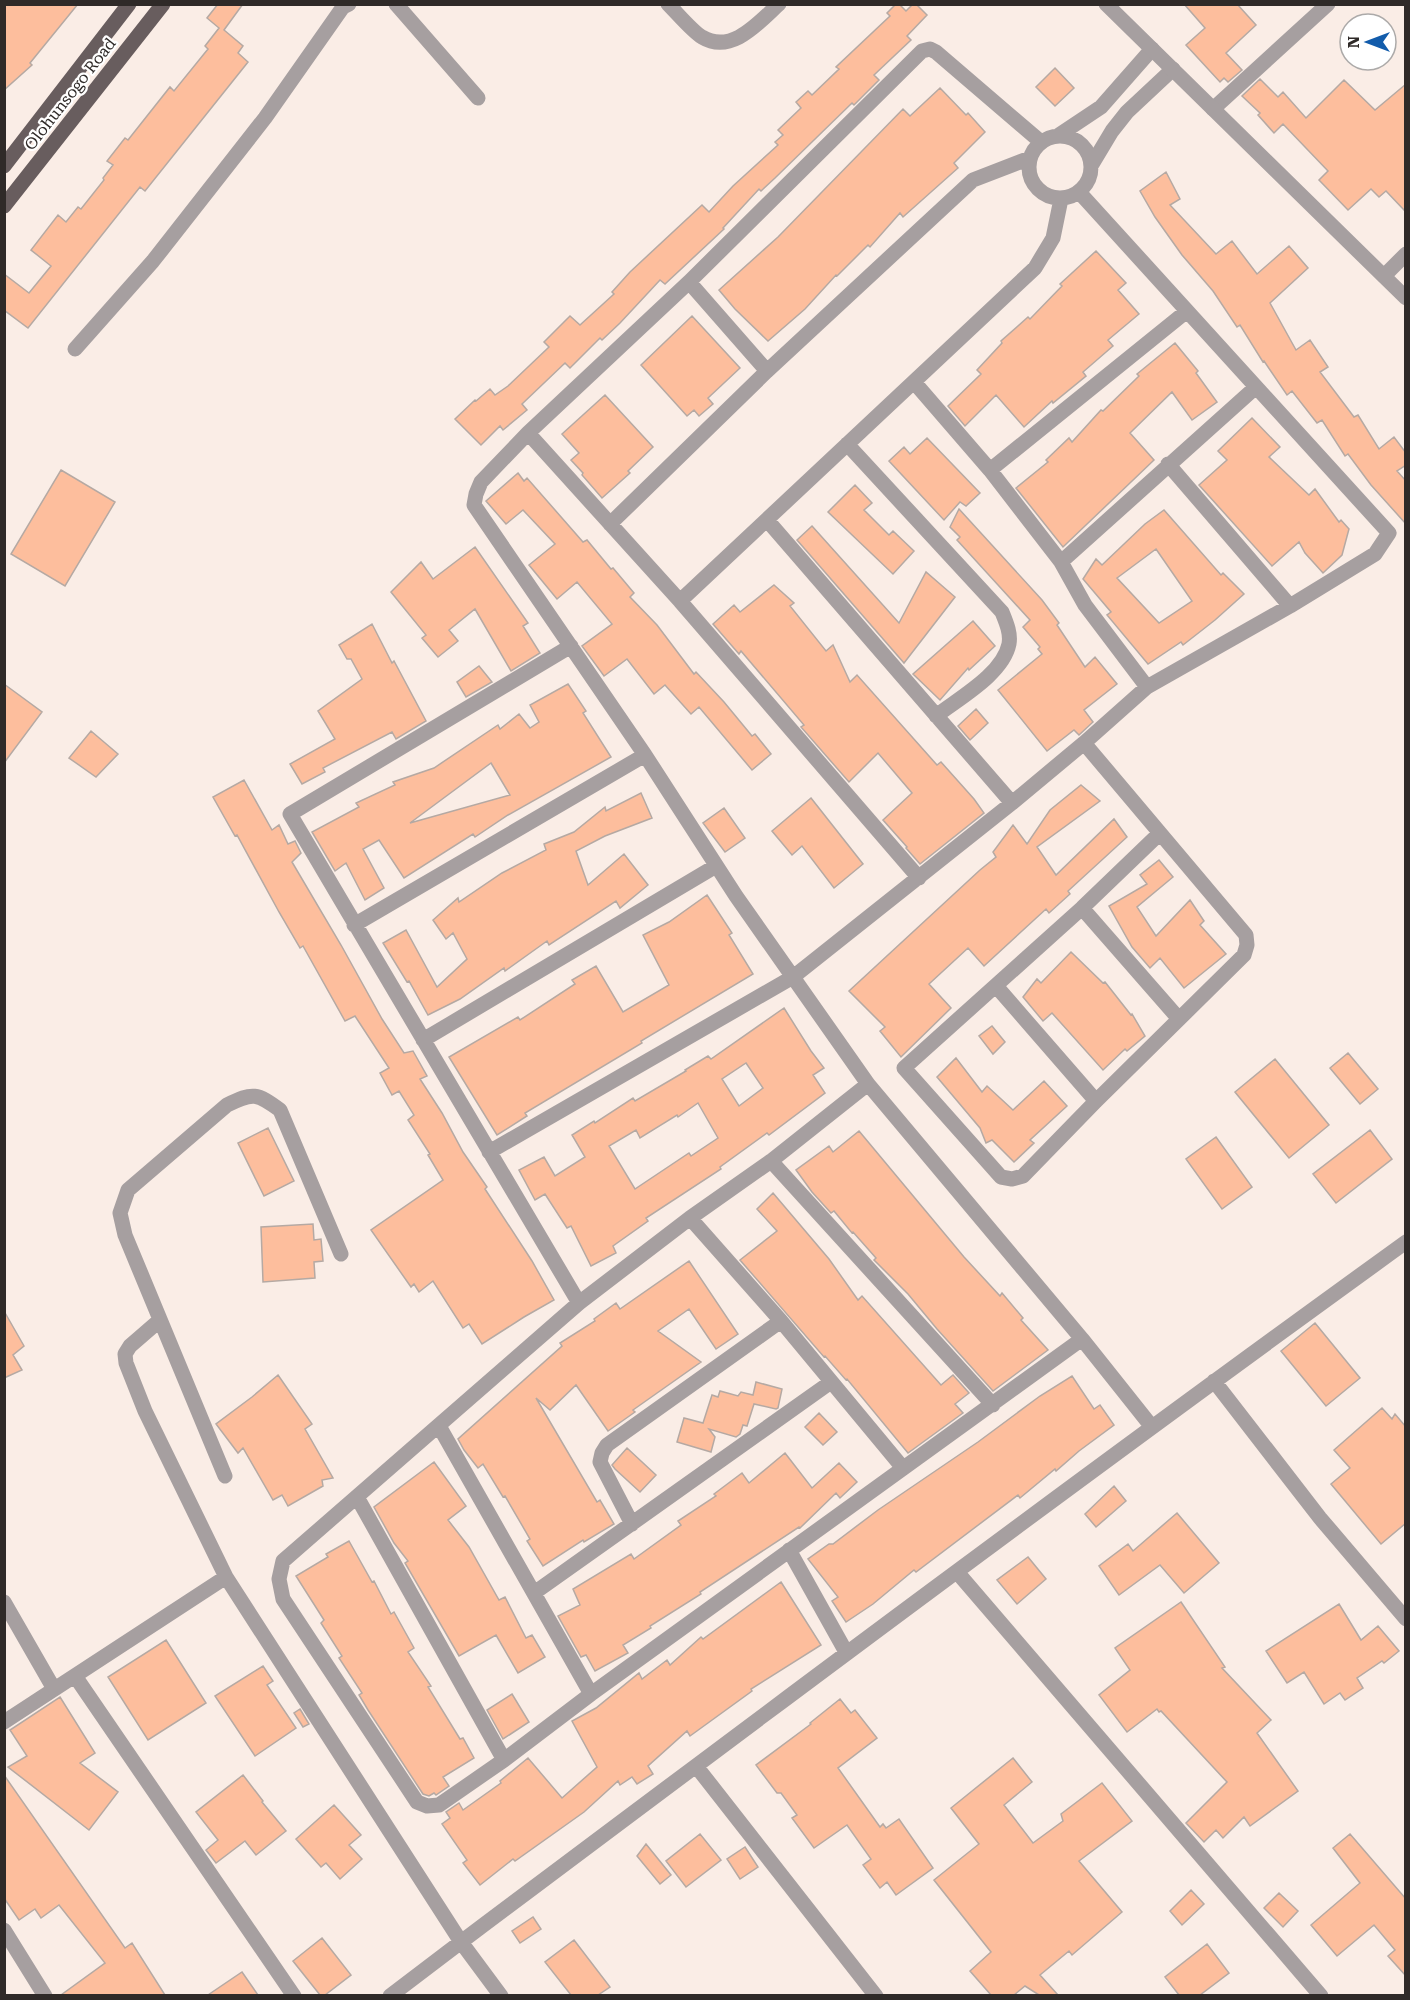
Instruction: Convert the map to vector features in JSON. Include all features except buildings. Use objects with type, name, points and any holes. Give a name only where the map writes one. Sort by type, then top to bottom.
[{"type":"main road","name":"Olohunsogo Road","points":[[4,166],[129,4]]},
{"type":"main road","name":"Olohunsogo Road","points":[[4,206],[163,4]]},
{"type":"street","points":[[75,349],[153,261],[265,118],[343,7],[349,4]]},
{"type":"street","points":[[396,4],[478,98]]},
{"type":"street","points":[[668,4],[703,38],[721,42],[742,37],[779,4]]},
{"type":"street","points":[[1106,4],[1406,298]]},
{"type":"street","points":[[1213,109],[1328,4]]},
{"type":"street","points":[[1041,142],[936,52],[930,49],[922,51],[689,282],[528,433],[481,482],[474,505],[645,755],[716,866],[868,1084],[1082,1339],[1152,1427]]},
{"type":"street","points":[[610,524],[767,371],[973,180],[1030,158],[1041,142],[1059,135],[1101,107],[1152,49]]},
{"type":"street","points":[[1030,158],[1030,178],[1042,193],[1061,199],[1079,192],[1088,181],[1091,166],[1112,131],[1127,112],[1173,69]]},
{"type":"street","points":[[1059,135],[1075,139],[1087,150],[1091,166]]},
{"type":"street","points":[[489,1152],[793,977],[1012,803],[1147,687],[1290,606],[1375,554],[1389,533],[1079,192]]},
{"type":"street","points":[[680,601],[1035,268],[1053,238],[1061,199]]},
{"type":"street","points":[[1384,276],[1406,254]]},
{"type":"street","points":[[689,282],[767,371]]},
{"type":"street","points":[[990,470],[1187,312]]},
{"type":"street","points":[[914,382],[990,470],[1061,561],[1085,605],[1147,687]]},
{"type":"street","points":[[1061,561],[1256,387]]},
{"type":"street","points":[[528,433],[680,601],[919,878]]},
{"type":"street","points":[[848,444],[1002,612],[1009,629],[1009,643],[1003,660],[995,671],[936,716]]},
{"type":"street","points":[[1168,464],[1290,606]]},
{"type":"street","points":[[767,520],[1012,803]]},
{"type":"street","points":[[571,646],[290,814],[579,1303]]},
{"type":"street","points":[[1084,743],[1246,935],[1247,945],[1244,955],[1023,1176],[1012,1179],[1000,1177],[904,1068],[1082,908],[1159,834]]},
{"type":"street","points":[[354,925],[645,755]]},
{"type":"street","points":[[423,1040],[716,866]]},
{"type":"street","points":[[1082,908],[1179,1018]]},
{"type":"street","points":[[996,986],[1096,1101]]},
{"type":"street","points":[[868,1084],[771,1161],[690,1218],[579,1303],[283,1561],[279,1580],[283,1599],[417,1802],[427,1806],[439,1805],[504,1760],[591,1694],[1082,1339]]},
{"type":"street","points":[[225,1476],[125,1235],[120,1213],[128,1190],[227,1105],[244,1097],[262,1096],[280,1110],[341,1254]]},
{"type":"street","points":[[771,1161],[993,1405]]},
{"type":"street","points":[[690,1218],[781,1321],[903,1468]]},
{"type":"street","points":[[390,1995],[846,1652],[1406,1242]]},
{"type":"street","points":[[160,1320],[130,1346],[125,1354],[126,1363],[145,1411],[226,1577],[461,1942],[501,1995]]},
{"type":"street","points":[[632,1524],[600,1462],[607,1445],[781,1321]]},
{"type":"street","points":[[1214,1381],[1320,1518],[1406,1619]]},
{"type":"street","points":[[534,1593],[831,1382]]},
{"type":"street","points":[[439,1426],[591,1694]]},
{"type":"street","points":[[357,1497],[504,1760]]},
{"type":"street","points":[[789,1550],[846,1652]]},
{"type":"street","points":[[957,1572],[1321,1995]]},
{"type":"street","points":[[4,1722],[226,1577]]},
{"type":"street","points":[[4,1602],[54,1689]]},
{"type":"street","points":[[75,1676],[294,1995]]},
{"type":"street","points":[[696,1766],[876,1995]]},
{"type":"street","points":[[4,1930],[45,1995]]}]
